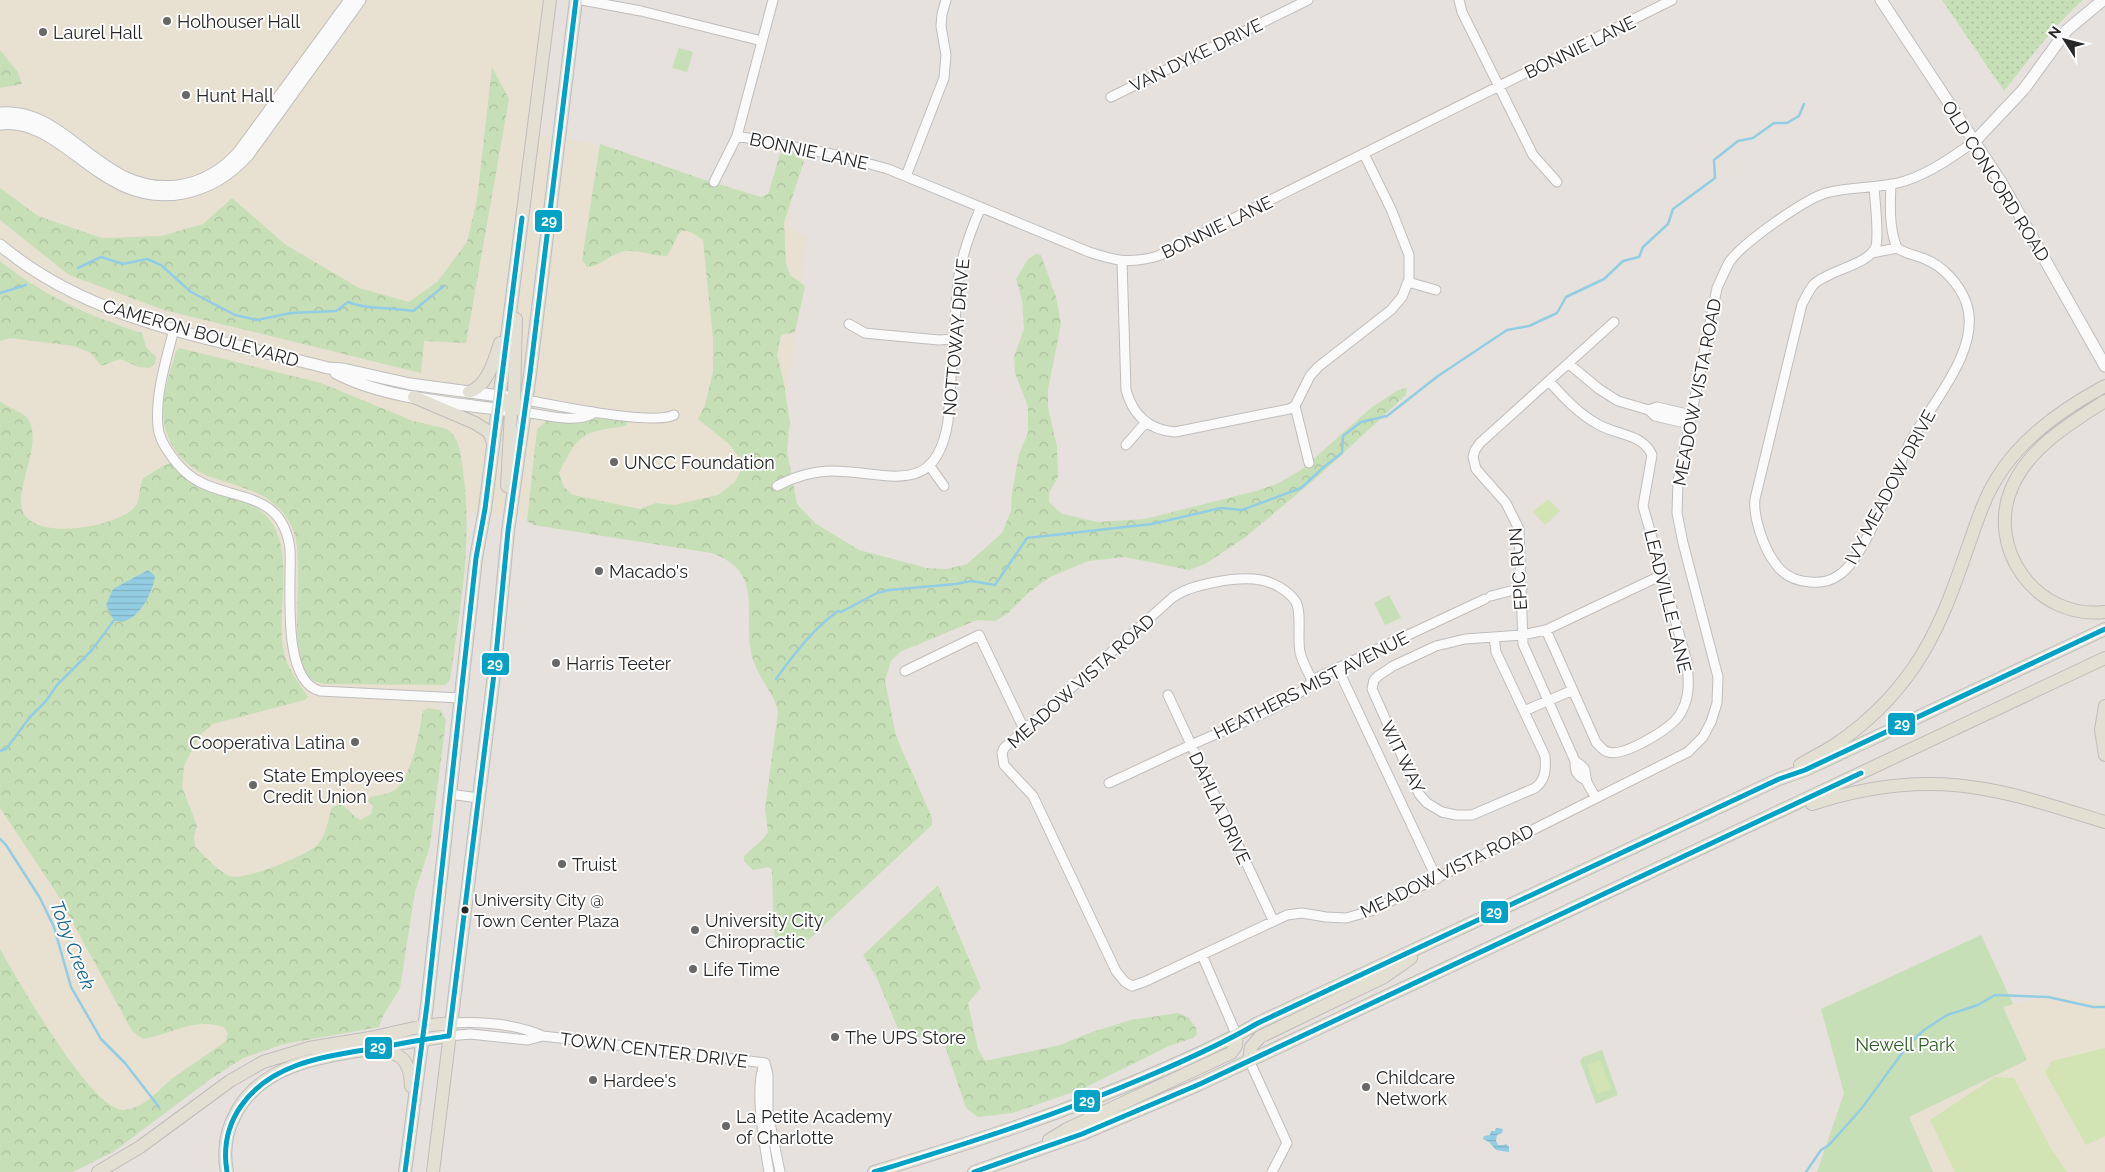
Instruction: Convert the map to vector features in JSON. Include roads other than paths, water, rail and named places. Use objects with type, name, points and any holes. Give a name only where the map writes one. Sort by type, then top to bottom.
[{"type":"main road","points":[[406,1172],[476,558],[485,509],[550,0]]},
{"type":"main road","points":[[433,1172],[495,666],[508,531],[506,506],[576,0]]},
{"type":"main road","points":[[518,254],[519,405]]},
{"type":"main road","points":[[469,392],[478,387],[492,366],[510,307]]},
{"type":"main road","points":[[1779,779],[1848,734],[1868,719],[1894,694],[1914,668],[1940,623],[1983,506],[1997,478],[2014,455],[2030,438],[2079,401],[2105,386]]},
{"type":"main road","points":[[499,396],[508,402],[519,405]]},
{"type":"main road","points":[[414,397],[483,427],[491,436],[493,446]]},
{"type":"main road","points":[[2105,401],[2054,437],[2021,470],[2009,495],[2005,529],[2008,549],[2016,568],[2037,591],[2052,601],[2073,609],[2105,612]]},
{"type":"main road","points":[[874,1172],[1025,1125],[1084,1102],[1237,1036],[1258,1023],[2105,629]]},
{"type":"main road","points":[[974,1172],[1023,1156],[1157,1103],[2105,658]]},
{"type":"main road","points":[[2105,706],[2101,730],[2105,755]]},
{"type":"main road","points":[[1771,816],[1861,790],[1913,784],[1940,784],[2000,792],[2105,822]]},
{"type":"main road","points":[[1249,1060],[1251,1047],[1260,1037],[1384,977],[1438,939]]},
{"type":"main road","points":[[98,1172],[140,1147],[230,1081],[263,1062],[302,1050],[370,1038],[450,1030]]},
{"type":"main road","points":[[227,1172],[225,1148],[233,1119],[245,1098],[262,1082],[284,1069],[296,1065],[375,1048],[423,1032]]},
{"type":"main road","points":[[1023,1156],[1067,1129],[1231,1053],[1237,1036]]},
{"type":"main road","points":[[375,1048],[399,1055],[409,1067],[413,1113]]},
{"type":"main road","points":[[897,1172],[921,1158]]},
{"type":"street","points":[[0,113],[27,114],[44,121],[113,172],[132,181],[162,186],[192,183],[218,170],[239,152],[350,0]]},
{"type":"street","points":[[0,124],[19,124],[39,130],[108,178],[132,190],[169,195],[199,189],[227,175],[248,155],[360,0]]},
{"type":"street","points":[[582,0],[641,11],[762,41]]},
{"type":"street","points":[[714,182],[738,136],[773,0]]},
{"type":"street","points":[[906,176],[944,78],[946,55],[941,26],[946,0]]},
{"type":"street","name":"VAN DYKE DRIVE","points":[[1111,97],[1308,0]]},
{"type":"street","points":[[1459,0],[1462,12],[1533,155],[1557,182]]},
{"type":"street","name":"BONNIE LANE","points":[[738,136],[854,160],[906,176],[1089,252],[1122,262],[1158,256],[1672,0]]},
{"type":"street","name":"OLD CONCORD ROAD","points":[[1881,0],[2016,206],[2105,366]]},
{"type":"street","points":[[1975,141],[2024,89],[2068,30],[2084,14],[2103,0]]},
{"type":"street","name":"MEADOW VISTA ROAD","points":[[1312,680],[1300,653],[1296,603],[1286,592],[1269,582],[1259,579],[1232,580],[1189,587],[1172,598],[1004,748],[1002,753],[1004,765],[1032,796],[1117,973],[1125,982],[1132,986],[1202,955],[1273,920],[1295,913],[1346,918],[1358,915],[1437,879],[1595,797],[1688,752],[1703,738],[1717,702],[1718,677],[1677,513],[1678,480],[1717,288],[1730,261],[1748,244],[1814,198],[1835,191],[1891,184],[1924,173],[1975,141]]},
{"type":"street","points":[[1122,262],[1126,390],[1131,407],[1146,422],[1164,431],[1181,432],[1289,409],[1295,406],[1310,376],[1318,366],[1391,310],[1402,297],[1408,282],[1410,267],[1408,255],[1391,209],[1364,154]]},
{"type":"street","points":[[1891,184],[1890,217],[1897,248]]},
{"type":"street","points":[[1872,253],[1876,241],[1874,187]]},
{"type":"street","name":"NOTTOWAY DRIVE","points":[[929,465],[935,458],[945,438],[958,280],[968,237],[981,208]]},
{"type":"street","name":"CAMERON BOULEVARD","points":[[0,245],[35,271],[90,301],[116,312],[174,329],[328,368],[343,369],[410,384],[499,396]]},
{"type":"street","name":"IVY MEADOW DRIVE","points":[[1897,248],[1928,260],[1954,282],[1966,302],[1970,328],[1967,341],[1945,386],[1910,442],[1855,558],[1839,576],[1828,581],[1804,582],[1793,579],[1783,573],[1772,559],[1756,520],[1755,499],[1802,304],[1812,286],[1825,276],[1872,253],[1897,248]]},
{"type":"street","points":[[1408,282],[1436,290]]},
{"type":"street","name":"EPIC RUN","points":[[1595,797],[1586,780],[1579,777],[1575,771],[1575,761],[1523,644],[1518,529],[1514,517],[1506,503],[1476,469],[1473,458],[1475,450],[1480,443],[1614,322]]},
{"type":"street","points":[[849,324],[865,333],[939,340],[953,339]]},
{"type":"street","points":[[174,329],[159,394],[158,417],[160,437],[176,463],[194,478],[204,484],[257,501],[273,511],[280,520],[287,534],[290,549],[292,647],[299,671],[304,680],[313,689],[320,691],[460,698]]},
{"type":"street","points":[[1569,364],[1599,389],[1618,401],[1649,410],[1657,407],[1663,413],[1689,424]]},
{"type":"street","name":"CAMERON BOULEVARD","points":[[328,368],[357,382],[414,397],[497,409],[519,405]]},
{"type":"street","name":"LEADVILLE LANE","points":[[1546,630],[1596,742],[1605,751],[1609,753],[1625,752],[1668,727],[1678,717],[1685,703],[1689,686],[1687,662],[1643,506],[1652,462],[1651,451],[1641,441],[1600,426],[1570,404],[1549,381]]},
{"type":"street","points":[[519,405],[580,409],[594,413],[661,419],[674,415]]},
{"type":"street","points":[[1295,406],[1309,463]]},
{"type":"street","points":[[1663,413],[1691,415]]},
{"type":"street","points":[[1126,445],[1146,422]]},
{"type":"street","points":[[777,486],[799,476],[814,472],[838,471],[897,478],[910,476],[929,465],[944,486]]},
{"type":"street","name":"WIT WAY","points":[[1494,637],[1496,652],[1545,756],[1546,770],[1540,784],[1472,815],[1456,815],[1442,812],[1427,803],[1420,794],[1376,700],[1372,690],[1374,680],[1394,666],[1436,646],[1466,639],[1494,637],[1522,635],[1546,630],[1662,575]]},
{"type":"street","name":"HEATHERS MIST AVENUE","points":[[1109,783],[1191,744],[1244,723],[1301,692],[1312,680],[1488,598],[1522,588]]},
{"type":"street","points":[[905,671],[979,635],[1024,729]]},
{"type":"street","points":[[1338,669],[1437,879]]},
{"type":"street","points":[[1524,711],[1573,690]]},
{"type":"street","name":"DAHLIA DRIVE","points":[[1168,695],[1273,920]]},
{"type":"street","points":[[449,794],[479,798]]},
{"type":"street","points":[[1202,955],[1237,1036]]},
{"type":"street","name":"TOWN CENTER DRIVE","points":[[450,1030],[463,1022],[522,1028],[543,1036],[765,1063]]},
{"type":"street","points":[[1249,1060],[1287,1143],[1272,1172]]},
{"type":"street","name":"TOWN CENTER DRIVE","points":[[765,1063],[761,1074],[762,1125],[769,1172]]},
{"type":"street","name":"TOWN CENTER DRIVE","points":[[765,1063],[768,1075],[768,1113],[780,1172]]},
{"type":"water","points":[[148,570],[155,576],[152,589],[141,609],[131,618],[124,621],[114,621],[106,605],[113,589]]},
{"type":"water","points":[[1496,1128],[1503,1129],[1502,1133],[1497,1135],[1496,1141],[1498,1145],[1506,1144],[1509,1147],[1509,1152],[1496,1150],[1489,1142],[1483,1139],[1484,1136],[1490,1135],[1491,1131],[1495,1131]]},
{"type":"waterway","points":[[776,679],[812,634],[838,611],[841,612],[877,593],[889,590],[971,581],[995,585],[1027,538],[1152,524],[1221,508],[1242,510],[1301,488],[1342,453],[1343,436],[1361,422],[1387,416],[1438,376],[1507,330],[1529,326],[1557,313],[1566,297],[1604,279],[1623,261],[1639,257],[1643,247],[1668,224],[1673,209],[1715,178],[1714,160],[1738,141],[1753,138],[1774,123],[1787,123],[1799,116],[1804,104]]},
{"type":"waterway","points":[[78,268],[101,257],[123,264],[147,259],[161,265],[191,292],[235,315],[257,320],[291,313],[336,311],[348,302],[356,305],[413,311],[444,286]]},
{"type":"waterway","points":[[0,293],[26,285]]},
{"type":"waterway","points":[[0,751],[6,749],[57,685],[92,650],[115,619]]},
{"type":"waterway","name":"Toby Creek","points":[[0,839],[6,845],[40,898],[54,927],[71,987],[101,1039],[125,1063],[159,1107]]},
{"type":"waterway","points":[[1806,1172],[1821,1150],[1829,1145],[1862,1108],[1908,1045],[1924,1030],[1947,1015],[1978,1005],[1995,995],[2048,997],[2093,1007],[2105,1007]]},
{"type":"place","name":"Holhouser Hall","points":[[167,21]]},
{"type":"place","name":"Laurel Hall","points":[[43,32]]},
{"type":"place","name":"Hunt Hall","points":[[186,95]]},
{"type":"place","name":"UNCC Foundation","points":[[614,462]]},
{"type":"place","name":"Macado's","points":[[599,571]]},
{"type":"place","name":"Harris Teeter","points":[[556,663]]},
{"type":"place","name":"Cooperativa Latina","points":[[355,742]]},
{"type":"place","name":"State Employees Credit Union","points":[[253,785]]},
{"type":"place","name":"Truist","points":[[562,864]]},
{"type":"place","name":"University City @ Town Center Plaza","points":[[465,910]]},
{"type":"place","name":"University City Chiropractic","points":[[695,930]]},
{"type":"place","name":"Life Time","points":[[693,969]]},
{"type":"place","name":"The UPS Store","points":[[835,1037]]},
{"type":"place","name":"Hardee's","points":[[593,1080]]},
{"type":"place","name":"Childcare Network","points":[[1366,1087]]},
{"type":"place","name":"La Petite Academy of Charlotte","points":[[726,1126]]},
{"type":"park label","name":"Newell Park","points":[[1905,1044]]}]
